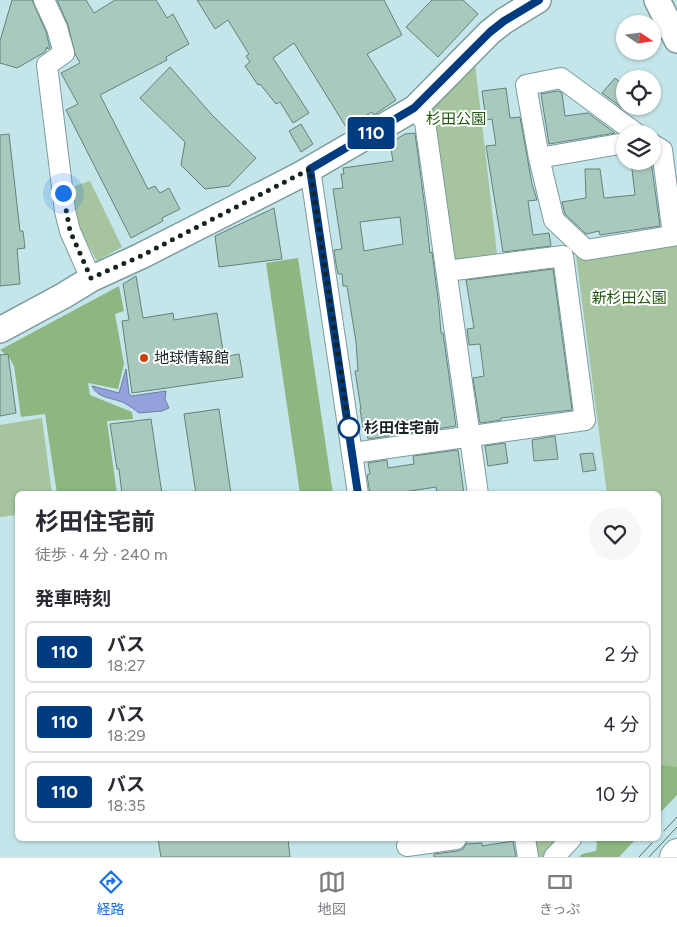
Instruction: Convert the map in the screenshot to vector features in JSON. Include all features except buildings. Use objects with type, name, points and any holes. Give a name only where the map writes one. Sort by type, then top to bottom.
[{"type":"highway","points":[[674,857],[677,854]]},
{"type":"street","points":[[44,0],[57,28],[64,53],[47,66],[65,211],[70,231],[91,278]]},
{"type":"street","points":[[0,330],[63,296],[91,278],[141,256],[310,169],[414,108],[490,32],[538,0]]},
{"type":"street","points":[[657,0],[677,40]]},
{"type":"street","points":[[625,125],[561,78],[526,85],[539,158],[554,220],[586,250],[675,235],[661,149]]},
{"type":"street","points":[[414,108],[425,122],[478,491]]},
{"type":"street","points":[[539,158],[616,144]]},
{"type":"street","points":[[310,169],[358,491]]},
{"type":"street","points":[[353,453],[585,420],[563,256],[447,271]]},
{"type":"street","points":[[407,847],[444,841]]},
{"type":"street","points":[[525,841],[528,857]]},
{"type":"street","points":[[554,857],[569,841]]},
{"type":"green space","name":"杉田公園","points":[[475,63],[497,254],[449,264],[427,110]]},
{"type":"green space","points":[[90,181],[122,247],[97,261],[77,224],[68,188]]},
{"type":"green space","name":"新杉田公園","points":[[677,244],[677,768],[661,775],[661,491],[607,491],[576,255]]},
{"type":"green space","points":[[298,258],[333,491],[300,491],[266,263]]},
{"type":"green space","points":[[119,286],[124,311],[115,314],[124,364],[118,389],[88,383],[90,395],[132,412],[133,419],[107,421],[117,491],[57,491],[45,414],[21,417],[14,366],[9,357],[0,350]]},
{"type":"green space","points":[[42,418],[52,491],[15,491],[15,515],[0,517],[0,425]]},
{"type":"green space","points":[[661,765],[677,767],[677,795],[661,812]]},
{"type":"green space","points":[[529,841],[565,841],[552,857],[535,857]]},
{"type":"green space","points":[[595,841],[634,841],[619,857],[579,857],[582,854],[596,851],[597,843]]},
{"type":"water","points":[[126,369],[129,394],[132,396],[166,391],[165,399],[169,408],[162,411],[139,413],[121,402],[99,394],[92,386],[119,393]]},
{"type":"tram line","points":[[664,831],[677,817]]},
{"type":"tram line","points":[[649,857],[677,827]]},
{"type":"tram line","points":[[639,857],[652,843]]},
{"type":"bus line","name":"110","points":[[358,491],[310,169],[414,108],[490,32],[504,21],[539,0]]},
{"type":"place","name":"地球情報館","points":[[144,358]]},
{"type":"place","name":"杉田住宅前","points":[[349,428]]},
{"type":"route","points":[[63,193],[70,231],[91,278],[141,256],[310,169],[350,434],[349,428]]}]
